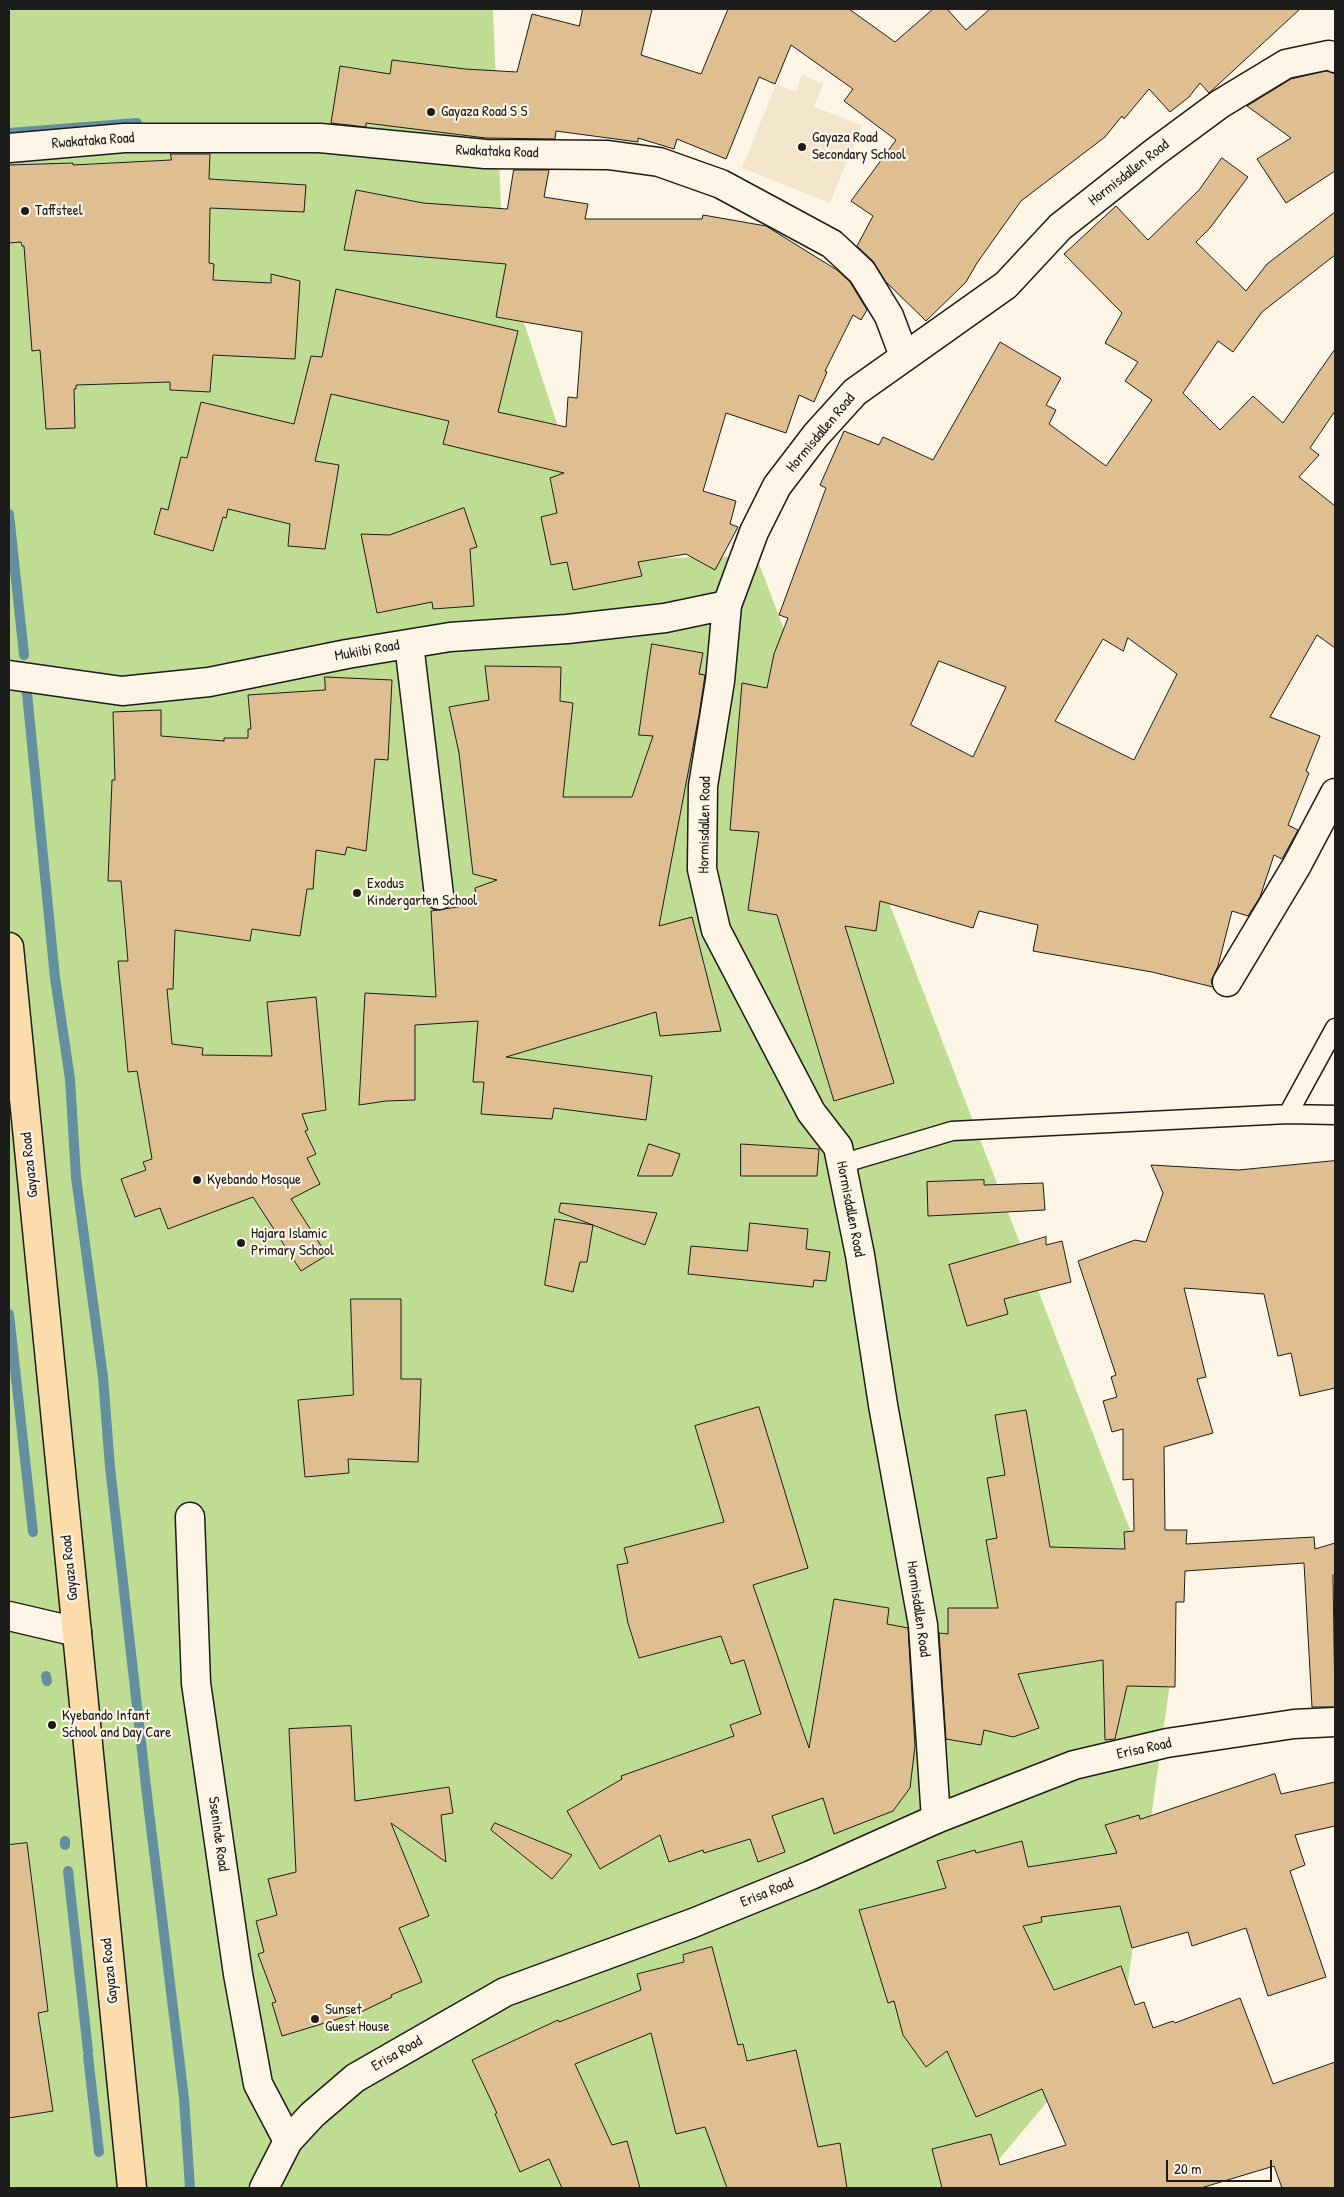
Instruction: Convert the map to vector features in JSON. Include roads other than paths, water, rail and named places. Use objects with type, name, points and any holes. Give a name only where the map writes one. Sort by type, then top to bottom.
[{"type":"main road","name":"Gayaza Road","points":[[9,947],[132,2188]]},
{"type":"street","name":"Hormisdallen Road","points":[[936,1819],[923,1625],[883,1405],[860,1255],[838,1147],[812,1112],[716,930],[702,869],[703,786],[720,681],[727,605],[754,532],[777,486],[816,435],[855,392],[1006,285],[1060,227],[1155,152],[1220,104],[1286,64],[1333,54]]},
{"type":"street","name":"Rwakataka Road","points":[[9,148],[124,138],[320,138],[485,154],[608,155],[659,162],[721,184],[832,244],[862,272],[889,316],[904,356]]},
{"type":"street","name":"Mukiibi Road","points":[[9,675],[122,691],[209,682],[347,654],[450,637],[567,630],[665,618],[727,605]]},
{"type":"street","points":[[409,644],[439,894]]},
{"type":"street","points":[[1227,982],[1297,865],[1335,793]]},
{"type":"street","name":"Sseninde Road","points":[[190,1517],[196,1683],[238,1974],[258,2084],[288,2142]]},
{"type":"street","points":[[9,1616],[77,1632]]},
{"type":"street","name":"Erisa Road","points":[[264,2188],[288,2142],[312,2115],[355,2078],[505,1992],[693,1923],[810,1875],[936,1819],[1074,1764],[1167,1743],[1294,1724],[1335,1722]]},
{"type":"lane","points":[[1288,1114],[1335,1028]]},
{"type":"lane","points":[[842,1164],[952,1130],[1288,1114],[1335,1115]]},
{"type":"waterway","points":[[9,133],[137,123]]},
{"type":"waterway","points":[[9,514],[24,655]]},
{"type":"waterway","points":[[26,683],[55,978],[70,1079],[76,1177],[103,1377],[110,1467],[184,2098],[190,2188]]},
{"type":"waterway","points":[[9,1314],[33,1532]]},
{"type":"waterway","points":[[46,1676],[47,1681]]},
{"type":"waterway","points":[[68,1871],[88,2051]]},
{"type":"waterway","points":[[88,2056],[99,2152]]},
{"type":"place","name":"Gayaza Road S S","points":[[431,112]]},
{"type":"place","name":"Gayaza Road Secondary School","points":[[802,147]]},
{"type":"place","name":"Taffsteel","points":[[25,211]]},
{"type":"place","name":"Exodus Kindergarten School","points":[[357,893]]},
{"type":"place","name":"Kyebando Mosque","points":[[197,1180]]},
{"type":"place","name":"Hajara Islamic Primary School","points":[[241,1243]]},
{"type":"place","name":"Kyebando Infant School and Day Care","points":[[52,1725]]},
{"type":"place","name":"Sunset Guest House","points":[[315,2019]]}]
